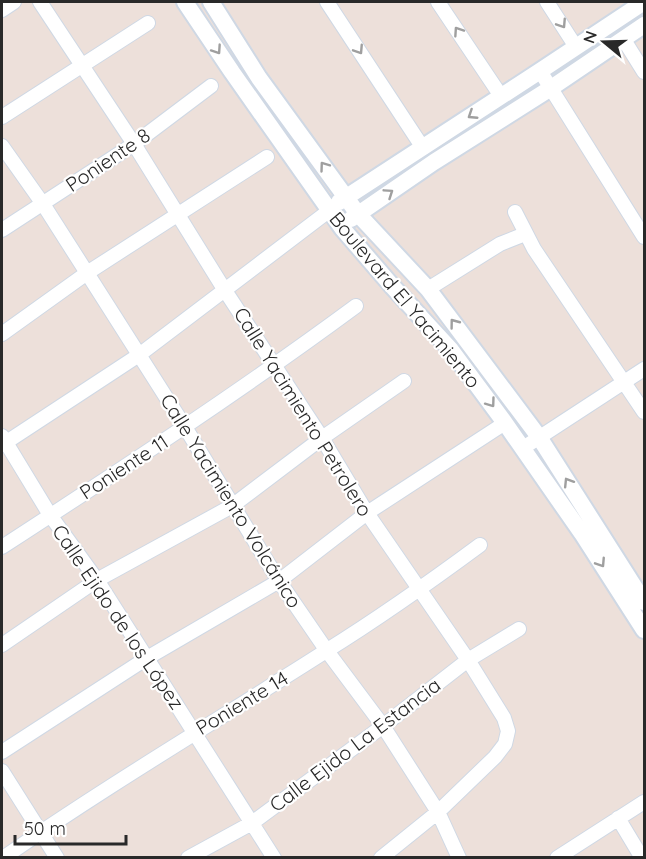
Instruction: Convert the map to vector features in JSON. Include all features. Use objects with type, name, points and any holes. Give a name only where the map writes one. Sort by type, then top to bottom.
[{"type":"street","points":[[2,10],[14,2]]},
{"type":"street","name":"Calle Yacimiento Petrolero","points":[[40,2],[134,144],[176,214],[322,438],[367,513],[468,660],[504,718],[508,731],[505,744],[438,812]]},
{"type":"street","name":"Boulevard El Yacimiento","points":[[185,2],[342,228],[451,350],[505,423],[583,535],[645,630]]},
{"type":"street","name":"Boulevard El Yacimiento","points":[[210,2],[259,78],[345,196],[428,289],[539,437],[645,602]]},
{"type":"street","points":[[327,2],[423,148]]},
{"type":"street","points":[[438,2],[501,96]]},
{"type":"street","points":[[547,2],[576,47]]},
{"type":"street","points":[[3,441],[139,355],[330,210],[345,196],[423,148],[644,2]]},
{"type":"street","points":[[2,117],[148,23]]},
{"type":"street","points":[[342,228],[358,213],[434,162],[645,25]]},
{"type":"street","points":[[624,40],[645,72]]},
{"type":"street","points":[[540,71],[645,237]]},
{"type":"street","name":"Poniente 8","points":[[2,230],[134,144],[211,86]]},
{"type":"street","name":"Calle Yacimiento Volcánico","points":[[2,146],[43,204],[186,427],[279,580],[327,651],[383,726],[438,812],[459,858]]},
{"type":"street","points":[[2,333],[87,273],[267,157]]},
{"type":"street","points":[[515,212],[525,234],[645,412]]},
{"type":"street","points":[[428,289],[500,244],[525,234]]},
{"type":"street","name":"Poniente 11","points":[[2,547],[186,427],[275,366],[356,306]]},
{"type":"street","points":[[523,448],[645,369]]},
{"type":"street","points":[[2,645],[97,580],[232,506],[322,438],[404,381]]},
{"type":"street","points":[[2,752],[147,658],[279,580],[367,513],[505,423]]},
{"type":"street","name":"Calle Ejido de los López","points":[[3,441],[50,515],[97,580],[274,858]]},
{"type":"street","name":"Poniente 14","points":[[3,858],[42,830],[194,732],[327,651],[480,545]]},
{"type":"street","name":"Calle Ejido La Estancia","points":[[188,858],[252,823],[468,660],[519,629]]},
{"type":"street","points":[[2,771],[42,830],[57,858]]},
{"type":"street","points":[[557,858],[645,802]]},
{"type":"street","points":[[381,858],[438,812]]},
{"type":"street","points":[[618,818],[642,858]]}]
